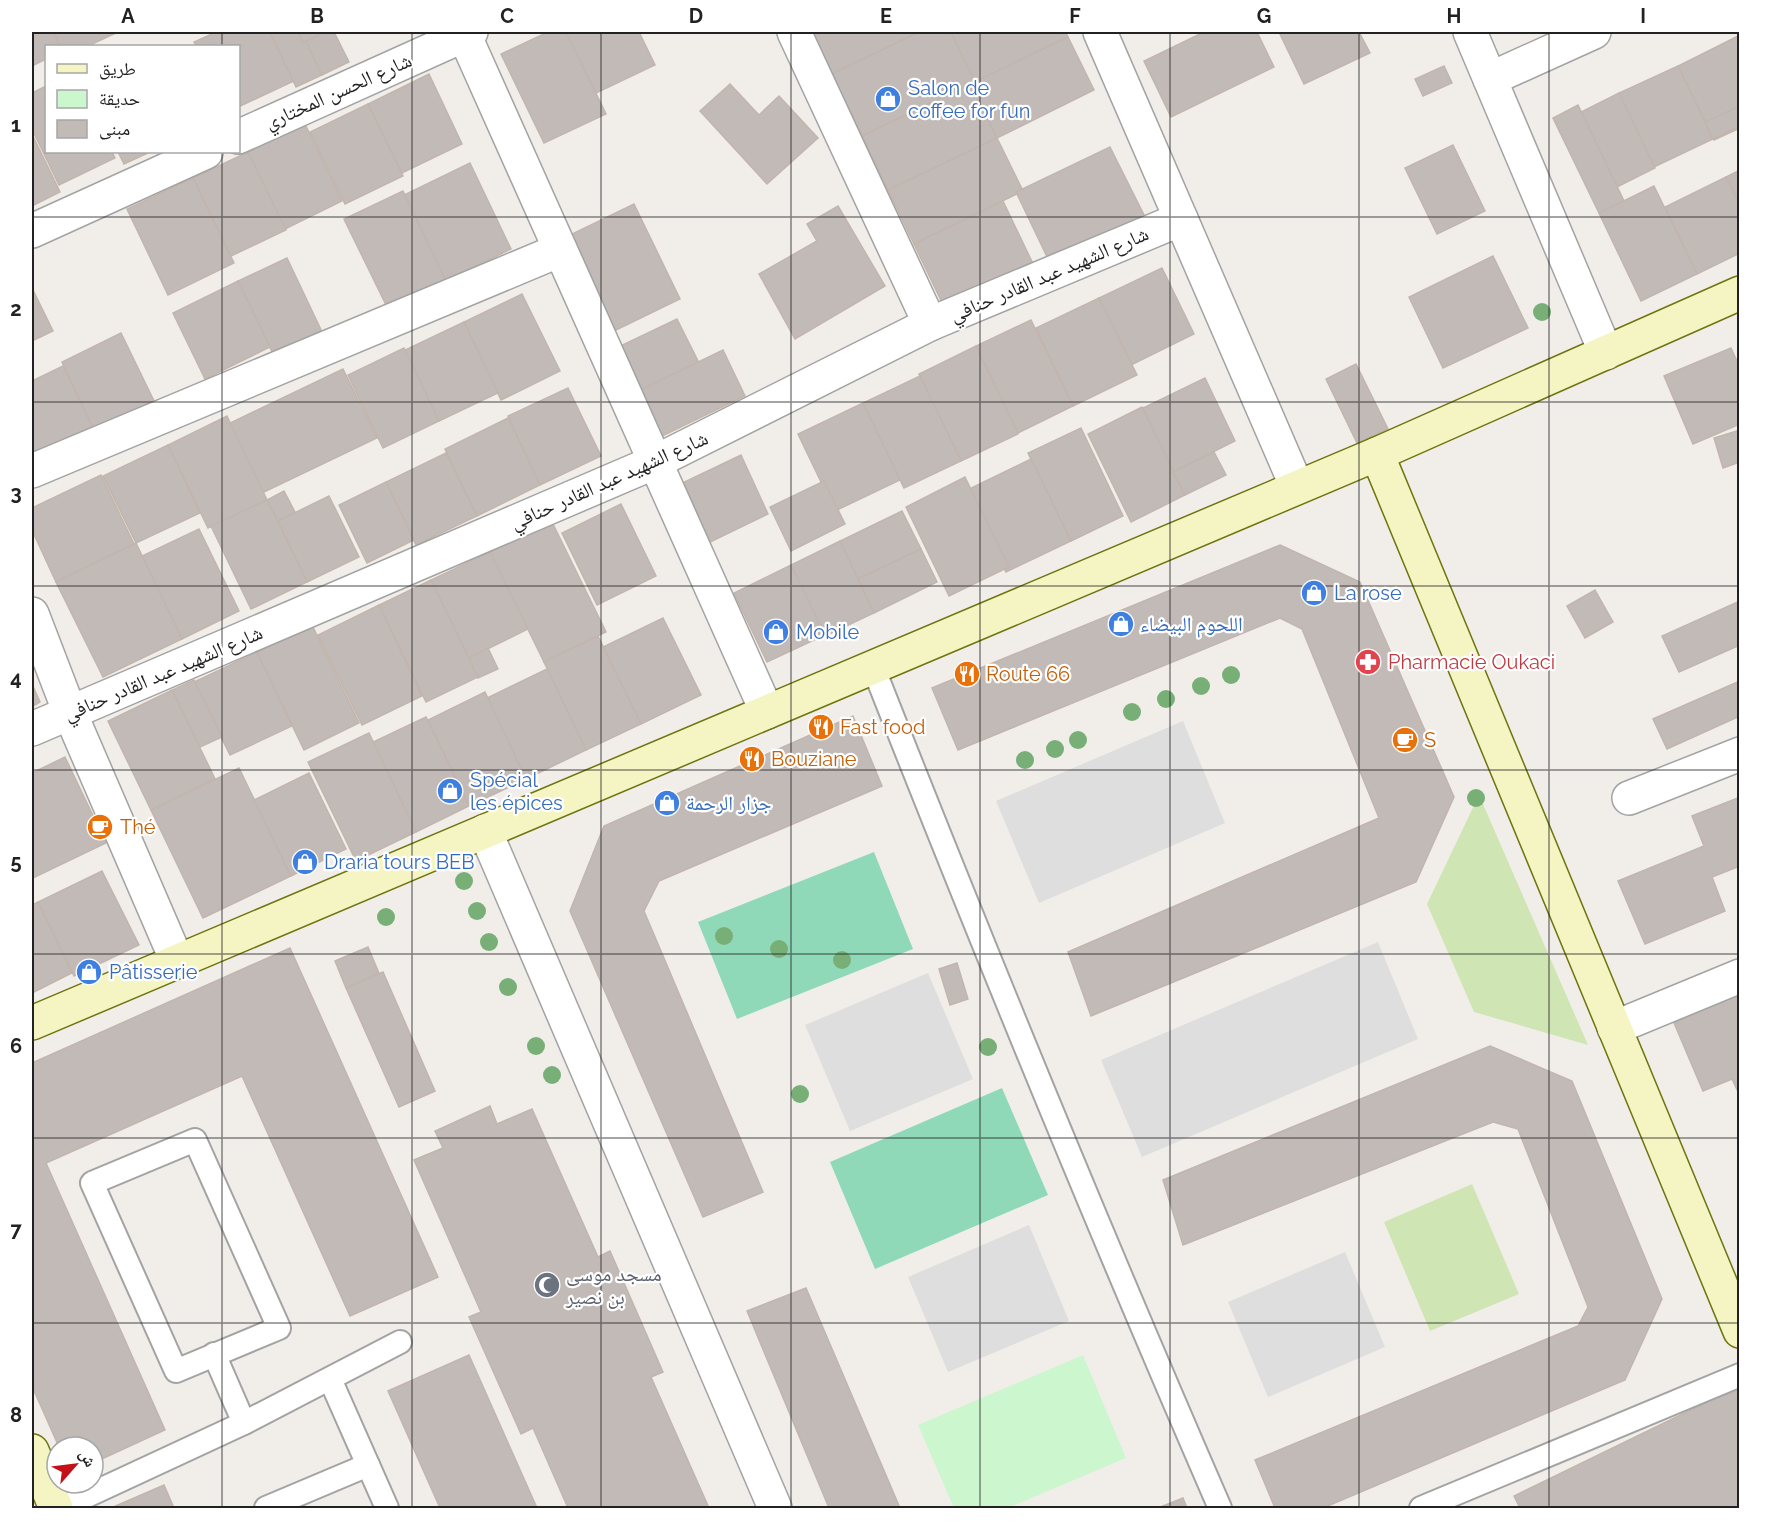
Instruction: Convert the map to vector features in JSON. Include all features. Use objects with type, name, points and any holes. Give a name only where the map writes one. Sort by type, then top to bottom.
[{"type":"main road","points":[[32,1023],[1377,454],[1740,293]]},
{"type":"main road","points":[[1377,454],[1740,1331]]},
{"type":"main road","points":[[32,1451],[56,1509]]},
{"type":"street","points":[[466,32],[560,250],[766,712]]},
{"type":"street","name":"شارع الحسن المختاري","points":[[240,136],[466,32]]},
{"type":"street","points":[[794,32],[930,324]]},
{"type":"street","points":[[1100,32],[1297,487]]},
{"type":"street","points":[[1470,32],[1606,353]]},
{"type":"street","points":[[1490,79],[1594,32]]},
{"type":"street","points":[[32,231],[204,153]]},
{"type":"street","name":"شارع الشهيد عبد القادر حنافي","points":[[32,729],[655,462],[930,324],[1181,219]]},
{"type":"street","points":[[32,471],[560,250]]},
{"type":"street","points":[[32,614],[70,713],[177,961]]},
{"type":"street","points":[[1629,798],[1740,754]]},
{"type":"street","points":[[485,831],[775,1509]]},
{"type":"street","points":[[1614,1028],[1740,976]]},
{"type":"lane","points":[[873,667],[947,854],[1220,1509]]},
{"type":"lane","points":[[195,1140],[279,1328],[214,1354],[176,1371],[92,1182],[195,1140]]},
{"type":"lane","points":[[61,1509],[244,1423],[400,1342]]},
{"type":"lane","points":[[214,1354],[244,1423]]},
{"type":"lane","points":[[1421,1509],[1740,1376]]},
{"type":"lane","points":[[330,1379],[387,1509]]},
{"type":"lane","points":[[266,1509],[368,1465]]},
{"type":"green space","points":[[1479,795],[1588,1045],[1474,1012],[1427,904]]},
{"type":"green space","points":[[874,852],[913,949],[737,1019],[698,922]]},
{"type":"green space","points":[[1002,1088],[1048,1195],[875,1269],[830,1162]]},
{"type":"green space","points":[[1472,1184],[1519,1294],[1430,1331],[1384,1222]]},
{"type":"green space","points":[[1083,1355],[1126,1458],[1008,1508],[954,1508],[918,1425]]},
{"type":"shaded area","points":[[1183,721],[1225,823],[1039,903],[996,801]]},
{"type":"shaded area","points":[[1378,942],[1418,1039],[1142,1157],[1101,1060]]},
{"type":"shaded area","points":[[928,973],[973,1079],[850,1131],[805,1025]]},
{"type":"shaded area","points":[[1029,1225],[1069,1321],[948,1372],[908,1277]]},
{"type":"shaded area","points":[[1345,1252],[1385,1347],[1268,1397],[1228,1302]]},
{"type":"building","points":[[32,32],[53,32],[60,45],[45,45],[45,60],[32,66]]},
{"type":"building","points":[[53,32],[118,32],[90,45],[60,45]]},
{"type":"building","points":[[216,32],[270,32],[294,81],[240,106],[240,45],[196,45],[194,42]]},
{"type":"building","points":[[270,32],[301,32],[322,75],[296,87]]},
{"type":"building","points":[[298,32],[326,32],[303,43]]},
{"type":"building","points":[[326,32],[334,32],[349,62],[322,75],[306,41]]},
{"type":"building","points":[[548,32],[566,32],[606,114],[544,143],[501,54]]},
{"type":"building","points":[[566,32],[639,32],[655,65],[596,93]]},
{"type":"building","points":[[811,32],[919,32],[832,74]]},
{"type":"building","points":[[919,32],[951,32],[975,82],[862,136],[832,74]]},
{"type":"building","points":[[951,32],[1065,32],[1068,37],[975,82]]},
{"type":"building","points":[[1204,32],[1257,32],[1274,67],[1171,117],[1144,61]]},
{"type":"building","points":[[1279,32],[1359,32],[1370,53],[1304,84]]},
{"type":"building","points":[[1738,36],[1740,40],[1740,128],[1714,140],[1678,66]]},
{"type":"building","points":[[1068,37],[1094,90],[997,138],[970,84]]},
{"type":"building","points":[[1444,66],[1452,83],[1423,96],[1415,79]]},
{"type":"building","points":[[1678,66],[1713,139],[1654,167],[1619,93]]},
{"type":"building","points":[[429,74],[462,144],[402,173],[368,104]]},
{"type":"building","points":[[730,84],[759,115],[779,96],[818,138],[767,184],[700,111]]},
{"type":"building","points":[[970,84],[997,138],[888,190],[862,136]]},
{"type":"building","points":[[45,86],[45,153],[112,153],[115,158],[59,185],[32,129],[32,93]]},
{"type":"building","points":[[1619,93],[1655,168],[1617,187],[1581,112]]},
{"type":"building","points":[[368,104],[403,176],[345,204],[310,132]]},
{"type":"building","points":[[1578,105],[1624,201],[1599,213],[1553,118]]},
{"type":"building","points":[[1740,106],[1740,126],[1713,139],[1705,122]]},
{"type":"building","points":[[305,124],[342,201],[285,229],[248,152]]},
{"type":"building","points":[[32,134],[60,192],[32,206]]},
{"type":"building","points":[[997,138],[1023,191],[914,244],[888,190]]},
{"type":"building","points":[[1453,145],[1485,211],[1437,234],[1405,168]]},
{"type":"building","points":[[1110,147],[1145,217],[1050,263],[1016,192]]},
{"type":"building","points":[[248,152],[286,230],[231,256],[193,178]]},
{"type":"building","points":[[118,153],[148,153],[124,164]]},
{"type":"building","points":[[470,163],[511,249],[446,281],[404,195]]},
{"type":"building","points":[[1740,170],[1740,204],[1726,177]]},
{"type":"building","points":[[1726,177],[1740,205],[1740,253],[1697,274],[1665,207]]},
{"type":"building","points":[[193,178],[234,263],[168,295],[127,209]]},
{"type":"building","points":[[1654,186],[1697,274],[1641,301],[1599,213]]},
{"type":"building","points":[[403,191],[446,281],[388,309],[344,219]]},
{"type":"building","points":[[1003,201],[1035,268],[946,311],[914,244]]},
{"type":"building","points":[[634,204],[680,299],[614,331],[568,236]]},
{"type":"building","points":[[838,206],[885,286],[795,339],[759,274],[817,241],[807,224]]},
{"type":"building","points":[[1493,256],[1528,328],[1443,368],[1409,297]]},
{"type":"building","points":[[287,258],[322,332],[274,356],[238,281]]},
{"type":"building","points":[[1162,268],[1194,334],[1131,365],[1099,298]]},
{"type":"building","points":[[238,281],[270,347],[205,379],[173,313]]},
{"type":"building","points":[[32,288],[53,331],[32,341]]},
{"type":"building","points":[[522,294],[560,371],[501,400],[464,322]]},
{"type":"building","points":[[1099,298],[1137,375],[1073,406],[1036,328]]},
{"type":"building","points":[[677,319],[699,363],[637,393],[616,348]]},
{"type":"building","points":[[1031,320],[1073,406],[1018,433],[976,346]]},
{"type":"building","points":[[464,322],[498,393],[439,421],[405,350]]},
{"type":"building","points":[[121,333],[154,401],[94,430],[62,362]]},
{"type":"building","points":[[976,346],[1018,434],[961,461],[919,374]]},
{"type":"building","points":[[404,348],[439,421],[383,448],[348,375]]},
{"type":"building","points":[[1731,348],[1740,368],[1740,424],[1693,444],[1664,376]]},
{"type":"building","points":[[723,350],[745,396],[656,439],[634,393]]},
{"type":"building","points":[[1356,364],[1388,429],[1357,443],[1326,379]]},
{"type":"building","points":[[63,366],[94,430],[32,460],[32,381]]},
{"type":"building","points":[[343,369],[377,438],[262,493],[228,424]]},
{"type":"building","points":[[920,376],[961,461],[904,488],[863,403]]},
{"type":"building","points":[[1205,378],[1235,441],[1173,472],[1143,408]]},
{"type":"building","points":[[568,388],[601,456],[540,485],[508,416]]},
{"type":"building","points":[[863,403],[900,480],[835,511],[798,434]]},
{"type":"building","points":[[1142,407],[1185,495],[1131,522],[1088,434]]},
{"type":"building","points":[[227,416],[267,500],[208,528],[168,445]]},
{"type":"building","points":[[508,418],[540,485],[477,516],[445,449]]},
{"type":"building","points":[[1081,428],[1123,516],[1071,541],[1028,453]]},
{"type":"building","points":[[1740,430],[1740,462],[1723,468],[1714,438]]},
{"type":"building","points":[[168,445],[200,513],[136,543],[103,476]]},
{"type":"building","points":[[1214,452],[1226,475],[1185,495],[1173,472]]},
{"type":"building","points":[[446,453],[477,516],[416,545],[386,482]]},
{"type":"building","points":[[741,455],[768,514],[704,545],[676,486]]},
{"type":"building","points":[[1031,459],[1071,541],[1006,572],[967,490]]},
{"type":"building","points":[[101,475],[134,544],[56,582],[32,530],[32,508]]},
{"type":"building","points":[[965,477],[1009,567],[949,596],[906,507]]},
{"type":"building","points":[[824,481],[845,524],[791,551],[770,507]]},
{"type":"building","points":[[386,482],[414,540],[367,563],[339,505]]},
{"type":"building","points":[[284,491],[295,512],[278,521],[267,500]]},
{"type":"building","points":[[329,496],[359,557],[307,582],[278,521]]},
{"type":"building","points":[[267,500],[307,582],[251,609],[211,526]]},
{"type":"building","points":[[621,504],[656,576],[597,605],[562,533]]},
{"type":"building","points":[[902,511],[921,549],[858,579],[840,541]]},
{"type":"building","points":[[552,522],[606,632],[544,662],[490,552]]},
{"type":"building","points":[[199,529],[239,611],[182,639],[142,556]]},
{"type":"building","points":[[840,541],[874,613],[825,636],[791,565]]},
{"type":"building","points":[[136,543],[182,639],[103,677],[56,582]]},
{"type":"building","points":[[1280,545],[1360,582],[1454,797],[1416,882],[1091,1016],[1068,952],[1379,818],[1302,629],[1280,618],[958,750],[932,688]]},
{"type":"building","points":[[921,549],[937,582],[874,613],[858,579]]},
{"type":"building","points":[[490,552],[528,629],[469,658],[431,580]]},
{"type":"building","points":[[791,565],[825,635],[767,662],[734,593]]},
{"type":"building","points":[[431,580],[478,677],[426,702],[379,605]]},
{"type":"building","points":[[1595,590],[1613,622],[1585,638],[1567,606]]},
{"type":"building","points":[[1740,601],[1740,645],[1679,672],[1662,636]]},
{"type":"building","points":[[379,605],[422,696],[362,725],[318,635]]},
{"type":"building","points":[[663,618],[701,695],[641,724],[603,647]]},
{"type":"building","points":[[312,625],[359,723],[304,750],[257,652]]},
{"type":"building","points":[[598,636],[641,724],[586,750],[544,662]]},
{"type":"building","points":[[488,648],[498,669],[478,678],[469,658]]},
{"type":"building","points":[[257,652],[292,726],[230,755],[194,682]]},
{"type":"building","points":[[547,669],[586,750],[526,779],[487,698]]},
{"type":"building","points":[[194,680],[222,737],[200,747],[172,690]]},
{"type":"building","points":[[1740,681],[1740,716],[1667,749],[1653,719]]},
{"type":"building","points":[[32,684],[40,702],[32,707]]},
{"type":"building","points":[[172,690],[215,779],[151,810],[108,721]]},
{"type":"building","points":[[485,692],[526,779],[469,806],[428,720]]},
{"type":"building","points":[[853,716],[882,786],[659,881],[644,911],[763,1192],[703,1217],[570,911],[604,826]]},
{"type":"building","points":[[426,717],[469,806],[416,832],[373,742]]},
{"type":"building","points":[[369,733],[416,832],[356,861],[308,762]]},
{"type":"building","points":[[65,757],[106,843],[33,878],[32,773]]},
{"type":"building","points":[[239,768],[291,876],[203,918],[151,810]]},
{"type":"building","points":[[309,773],[346,849],[291,876],[254,800]]},
{"type":"building","points":[[1740,797],[1740,866],[1712,877],[1725,911],[1645,944],[1618,881],[1704,846],[1692,816]]},
{"type":"building","points":[[102,871],[139,945],[74,976],[38,902]]},
{"type":"building","points":[[38,902],[72,973],[32,993],[32,905]]},
{"type":"building","points":[[368,947],[379,973],[346,988],[335,961]]},
{"type":"building","points":[[290,948],[438,1277],[350,1316],[242,1076],[46,1163],[165,1430],[105,1458],[105,1435],[54,1435],[32,1386],[32,1063]]},
{"type":"building","points":[[957,963],[968,999],[950,1005],[939,969]]},
{"type":"building","points":[[383,972],[435,1091],[399,1107],[346,988]]},
{"type":"building","points":[[1740,994],[1740,1096],[1732,1079],[1703,1091],[1674,1023]]},
{"type":"building","points":[[1490,1046],[1572,1081],[1662,1299],[1625,1380],[1323,1508],[1275,1508],[1255,1460],[1578,1326],[1588,1307],[1518,1129],[1493,1122],[1183,1245],[1163,1180]]},
{"type":"building","name":"مسجد موسى بن نصير","points":[[490,1106],[497,1124],[532,1109],[598,1257],[610,1251],[663,1372],[651,1377],[709,1508],[568,1508],[533,1428],[521,1434],[469,1317],[481,1312],[414,1160],[443,1148],[435,1131]]},
{"type":"building","points":[[806,1288],[900,1508],[829,1508],[747,1311]]},
{"type":"building","points":[[469,1355],[537,1508],[440,1508],[388,1391]]},
{"type":"building","points":[[1740,1386],[1740,1508],[1520,1508],[1514,1496]]},
{"type":"building","points":[[164,1485],[174,1508],[111,1508]]},
{"type":"building","points":[[1183,1498],[1187,1508],[1158,1508]]},
{"type":"place","name":"Salon de coffee for fun","points":[[888,99]]},
{"type":"place","name":"La rose","points":[[1314,593]]},
{"type":"place","name":"اللحوم البيضاء","points":[[1121,624]]},
{"type":"place","name":"Mobile","points":[[776,632]]},
{"type":"place","name":"Pharmacie Oukaci","points":[[1368,662]]},
{"type":"place","name":"Route 66","points":[[967,674]]},
{"type":"place","name":"Fast food","points":[[821,727]]},
{"type":"place","name":"S","points":[[1405,740]]},
{"type":"place","name":"Bouziane","points":[[752,759]]},
{"type":"place","name":"Spécial les épices","points":[[450,791]]},
{"type":"place","name":"جزار الرحمة","points":[[667,803]]},
{"type":"place","name":"Thé","points":[[100,827]]},
{"type":"place","name":"Draria tours BEB","points":[[305,862]]},
{"type":"place","name":"Pâtisserie","points":[[89,972]]},
{"type":"place","name":"مسجد موسى بن نصير","points":[[547,1285]]}]
